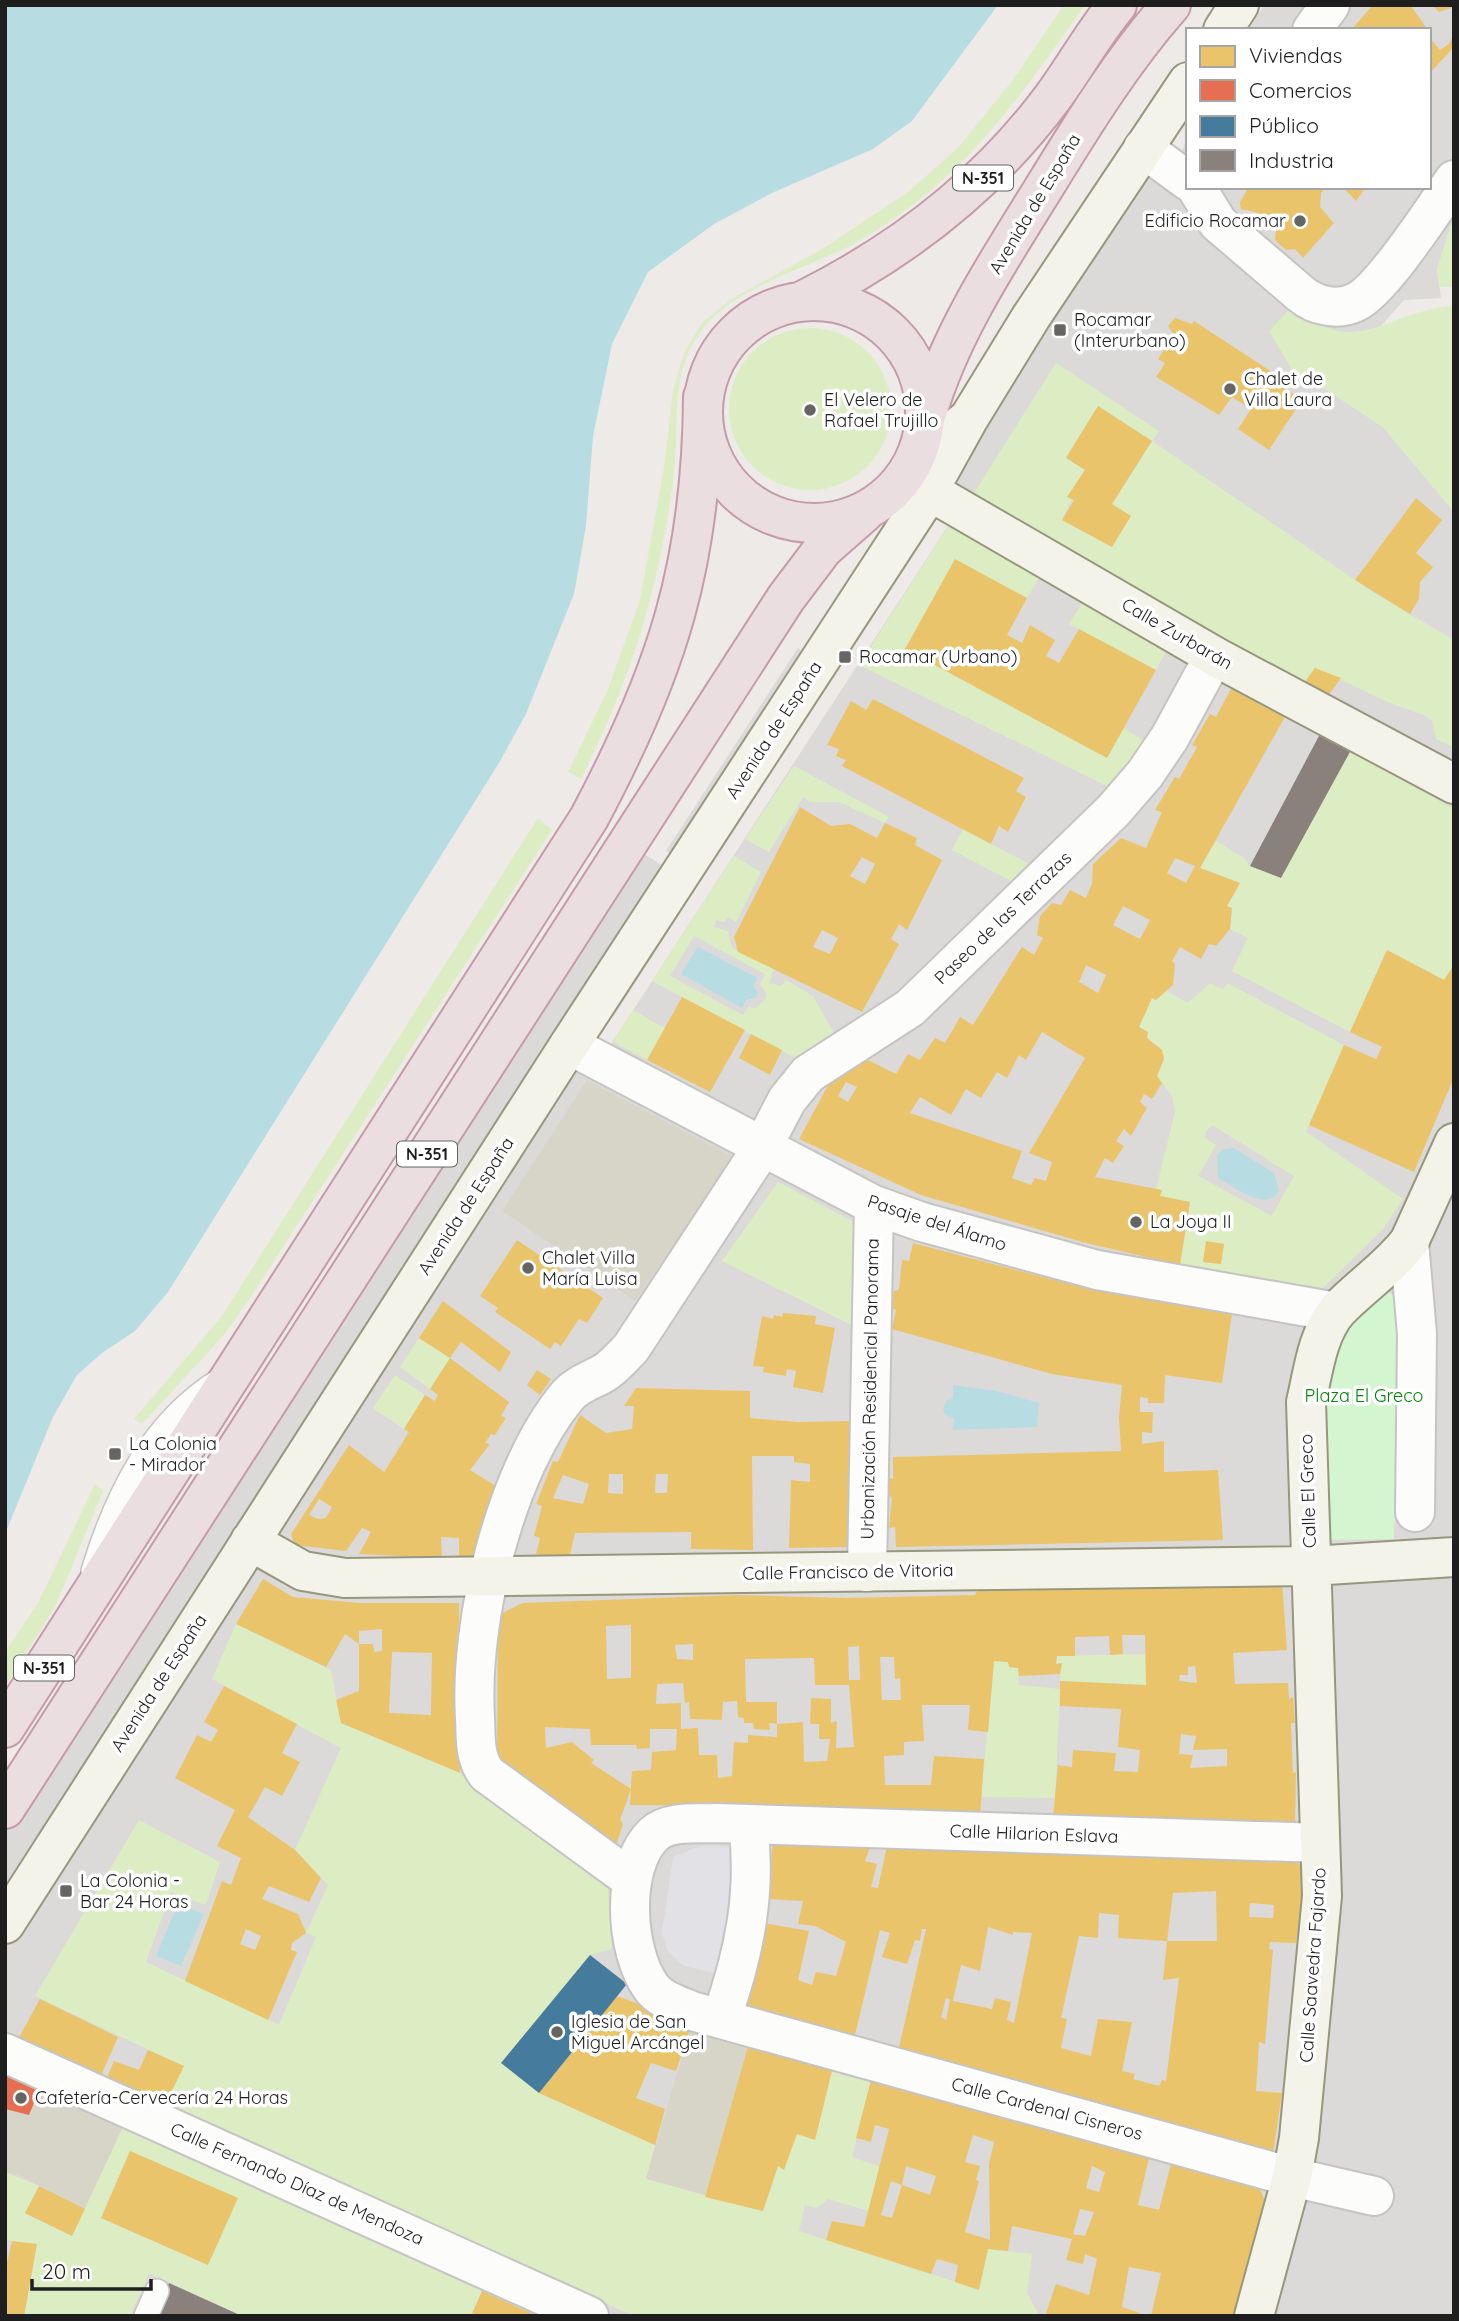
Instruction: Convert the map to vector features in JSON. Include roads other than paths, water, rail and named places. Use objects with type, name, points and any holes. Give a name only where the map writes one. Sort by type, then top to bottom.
[{"type":"highway","name":"N-351","points":[[5,1728],[589,818],[622,755],[655,681],[675,621],[687,571],[700,481],[703,397],[714,362],[736,331],[766,310],[802,301],[842,281],[913,236],[973,189],[1014,145],[1052,98],[1117,5]]},
{"type":"highway","name":"Avenida de España","points":[[915,465],[945,360],[1003,253],[1139,41],[1171,5]]},
{"type":"highway","name":"N-351","points":[[5,1809],[786,598],[823,550],[915,465],[921,380],[904,345],[891,330],[858,308],[841,303],[802,301]]},
{"type":"highway","name":"N-351","points":[[703,397],[704,432],[715,465],[735,492],[764,513],[796,523],[831,523],[864,513]]},
{"type":"street","points":[[1224,28],[1239,5]]},
{"type":"street","points":[[1313,28],[1330,5]]},
{"type":"street","points":[[915,465],[969,418],[1031,317],[1186,85]]},
{"type":"street","points":[[1143,148],[1186,177]]},
{"type":"street","points":[[1201,189],[1218,223],[1313,304],[1340,306],[1357,302],[1378,281],[1415,238],[1454,180]]},
{"type":"street","name":"Avenida de España","points":[[5,1924],[905,527],[906,505],[915,465]]},
{"type":"street","name":"Calle Zurbarán","points":[[915,465],[1214,656],[1454,785]]},
{"type":"street","name":"Paseo de las Terrazas","points":[[632,1880],[486,1774],[479,1765],[474,1662],[478,1621],[488,1577],[509,1511],[533,1451],[569,1394],[607,1371],[631,1348],[762,1147],[787,1100],[808,1074],[910,1008],[1113,811],[1145,774],[1170,737],[1214,656]]},
{"type":"street","name":"Pasaje del Álamo","points":[[569,1045],[874,1205],[922,1222],[1097,1270],[1336,1312]]},
{"type":"street","name":"Calle El Greco","points":[[1311,1566],[1306,1402],[1320,1344],[1336,1312],[1390,1264],[1409,1242],[1454,1143]]},
{"type":"street","name":"Urbanización Residencial Panorama","points":[[867,1572],[874,1205]]},
{"type":"street","name":"Calle El Greco","points":[[1409,1242],[1417,1334],[1415,1512]]},
{"type":"street","name":"Calle Francisco de Vitoria","points":[[250,1541],[303,1571],[326,1576],[488,1577],[1311,1566],[1454,1557]]},
{"type":"street","name":"Calle Saavedra Fajardo","points":[[1254,2316],[1292,2177],[1299,2138],[1322,1896],[1311,1566]]},
{"type":"street","points":[[721,2019],[736,1975],[746,1928],[753,1857],[748,1824]]},
{"type":"street","name":"Calle Hilarion Eslava","points":[[632,1880],[645,1846],[655,1833],[666,1826],[748,1824],[1320,1843]]},
{"type":"street","name":"Calle Cardenal Cisneros","points":[[632,1880],[631,1911],[635,1955],[652,1989],[683,2007],[1292,2177],[1374,2196]]},
{"type":"street","name":"Calle Fernando Díaz de Mendoza","points":[[5,2053],[589,2316]]},
{"type":"lane","points":[[146,2316],[157,2291]]},
{"type":"water","points":[[5,5],[998,5],[912,121],[873,149],[772,193],[714,224],[648,272],[612,344],[593,436],[586,526],[574,594],[526,714],[499,763],[168,1292],[135,1331],[102,1353],[77,1375],[53,1417],[5,1534]]},
{"type":"water","points":[[698,947],[758,978],[753,986],[758,992],[756,998],[746,1000],[742,1008],[681,974]]},
{"type":"water","points":[[1234,1148],[1274,1173],[1279,1190],[1274,1197],[1259,1199],[1218,1178],[1217,1155],[1224,1149]]},
{"type":"water","points":[[953,1385],[997,1391],[1039,1403],[1037,1427],[953,1430],[954,1418],[945,1415],[943,1409],[946,1401],[953,1398]]},
{"type":"water","points":[[178,1904],[204,1914],[181,1966],[156,1956]]},
{"type":"place","name":"Edificio Rocamar","points":[[1300,221]]},
{"type":"place","name":"Rocamar (Interurbano)","points":[[1060,330]]},
{"type":"place","name":"Chalet de Villa Laura","points":[[1230,389]]},
{"type":"place","name":"El Velero de Rafael Trujillo","points":[[810,410]]},
{"type":"place","name":"Rocamar (Urbano)","points":[[845,657]]},
{"type":"place","name":"La Joya II","points":[[1136,1222]]},
{"type":"place","name":"Chalet Villa María Luisa","points":[[528,1268]]},
{"type":"place","name":"La Colonia - Mirador","points":[[115,1454]]},
{"type":"place","name":"La Colonia - Bar 24 Horas","points":[[66,1891]]},
{"type":"place","name":"Iglesia de San Miguel Arcángel","points":[[557,2032]]},
{"type":"place","name":"Cafetería-Cervecería 24 Horas","points":[[21,2098]]},
{"type":"park label","name":"Plaza El Greco","points":[[1364,1396]]}]
